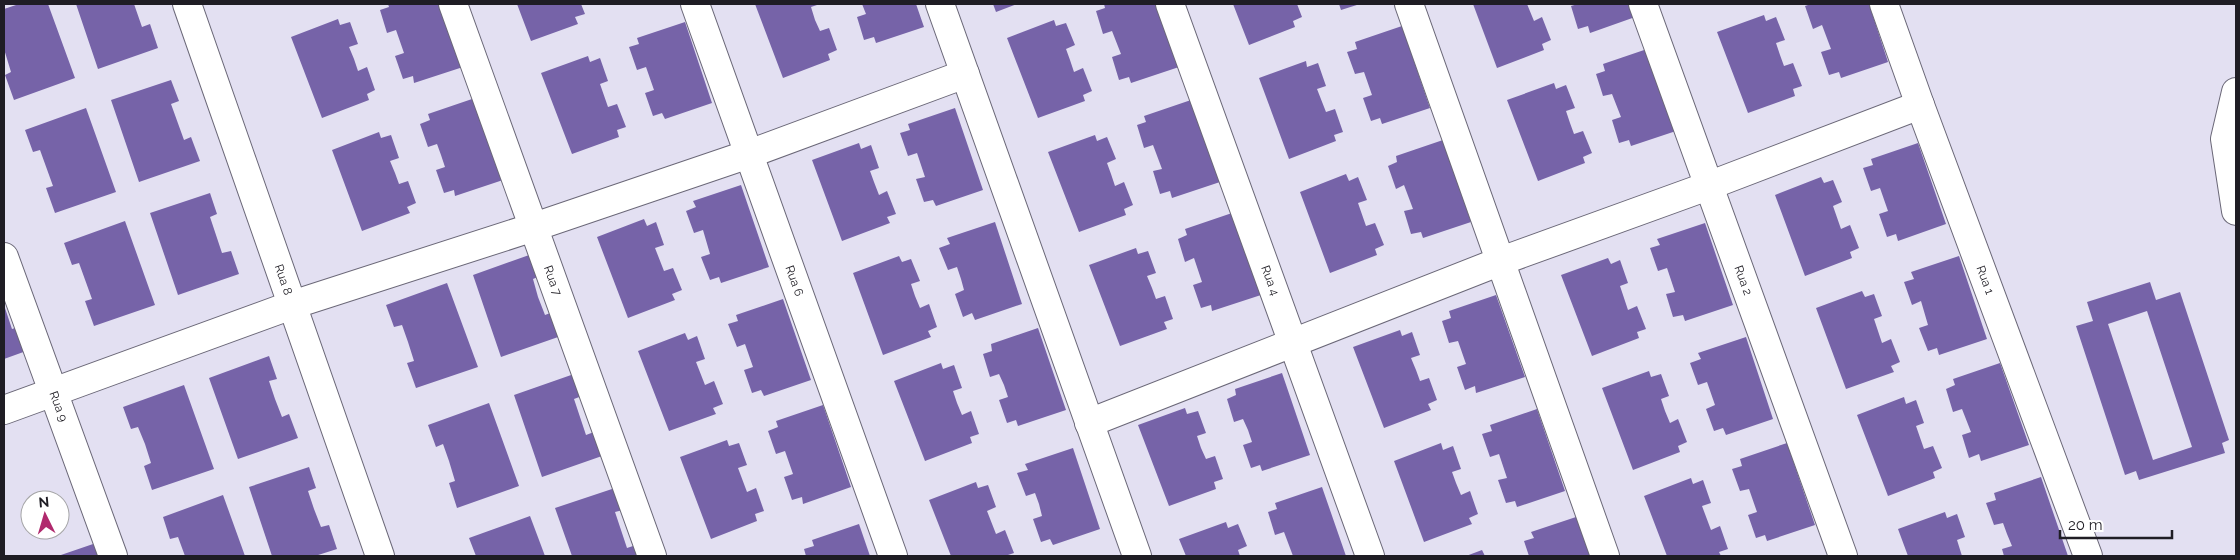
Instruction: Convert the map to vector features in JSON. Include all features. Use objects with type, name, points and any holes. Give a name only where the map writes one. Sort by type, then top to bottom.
[{"type":"street","name":"Rua 8","points":[[187,4],[380,556]]},
{"type":"street","name":"Rua 7","points":[[453,4],[652,556]]},
{"type":"street","name":"Rua 6","points":[[695,4],[893,556]]},
{"type":"street","points":[[940,4],[1137,556]]},
{"type":"street","name":"Rua 4","points":[[1170,4],[1370,556]]},
{"type":"street","points":[[1409,4],[1606,556]]},
{"type":"street","name":"Rua 2","points":[[1643,4],[1842,556]]},
{"type":"street","name":"Rua 1","points":[[1884,4],[2088,556]]},
{"type":"street","points":[[4,410],[292,305],[534,227],[749,154],[965,74]]},
{"type":"street","points":[[2236,92],[2225,139],[2236,211]]},
{"type":"street","points":[[1089,423],[1501,262],[1920,105]]},
{"type":"street","name":"Rua 9","points":[[4,257],[113,556]]},
{"type":"building","points":[[19,4],[48,4],[75,78],[14,100],[5,75],[11,72],[4,49],[4,9]]},
{"type":"building","points":[[76,4],[134,4],[142,27],[150,24],[158,48],[98,69]]},
{"type":"building","points":[[388,4],[441,4],[463,67],[414,83],[413,76],[403,79],[395,56],[404,53],[396,30],[387,33],[380,10],[389,7]]},
{"type":"building","points":[[517,4],[581,4],[585,14],[575,17],[578,24],[531,41]]},
{"type":"building","points":[[755,4],[820,4],[811,7],[815,20],[820,31],[829,28],[837,50],[828,54],[830,60],[783,78]]},
{"type":"building","points":[[862,4],[916,4],[924,27],[876,43],[874,37],[864,40],[857,17],[866,14]]},
{"type":"building","points":[[993,4],[1017,4],[996,12]]},
{"type":"building","points":[[1104,4],[1157,4],[1179,67],[1131,83],[1129,77],[1119,80],[1112,57],[1121,54],[1112,31],[1103,34],[1096,11],[1105,8]]},
{"type":"building","points":[[1233,4],[1297,4],[1302,17],[1293,21],[1295,27],[1249,45]]},
{"type":"building","points":[[1339,4],[1360,4],[1341,10]]},
{"type":"building","points":[[1473,4],[1527,4],[1534,21],[1542,17],[1551,40],[1542,44],[1544,50],[1497,68]]},
{"type":"building","points":[[1578,4],[1633,4],[1638,16],[1590,33],[1588,26],[1578,29],[1571,6]]},
{"type":"building","points":[[1811,4],[1869,4],[1888,62],[1841,78],[1839,72],[1829,75],[1821,52],[1831,49],[1822,25],[1813,29],[1805,6]]},
{"type":"building","points":[[1764,15],[1766,21],[1776,17],[1785,40],[1776,43],[1784,66],[1793,63],[1802,86],[1793,89],[1795,96],[1748,113],[1717,32]]},
{"type":"building","points":[[338,19],[340,25],[350,22],[358,44],[349,47],[358,71],[367,67],[375,90],[367,94],[369,100],[322,118],[291,37]]},
{"type":"building","points":[[1054,20],[1056,26],[1066,23],[1075,45],[1066,49],[1074,72],[1083,68],[1092,91],[1083,95],[1085,101],[1038,118],[1007,38]]},
{"type":"building","points":[[685,22],[712,103],[665,119],[662,113],[653,116],[645,93],[654,90],[646,67],[637,70],[629,47],[639,44],[637,38]]},
{"type":"building","points":[[1402,26],[1430,108],[1382,124],[1380,118],[1371,121],[1363,98],[1372,95],[1364,72],[1355,74],[1347,52],[1357,49],[1355,42]]},
{"type":"building","points":[[1650,48],[1679,130],[1631,146],[1629,140],[1619,143],[1612,120],[1621,117],[1612,94],[1603,96],[1596,74],[1605,71],[1603,64]]},
{"type":"building","points":[[588,56],[590,62],[600,58],[608,81],[600,84],[608,107],[617,104],[626,127],[617,130],[619,137],[572,154],[541,73]]},
{"type":"building","points":[[1306,61],[1307,67],[1318,63],[1326,86],[1317,89],[1326,112],[1335,109],[1343,132],[1334,135],[1336,141],[1289,159],[1259,78]]},
{"type":"building","points":[[171,80],[179,101],[171,104],[184,140],[191,137],[200,161],[139,182],[111,100]]},
{"type":"building","points":[[1554,83],[1556,89],[1566,85],[1575,108],[1566,111],[1574,134],[1583,131],[1592,153],[1583,157],[1585,163],[1538,181],[1507,100]]},
{"type":"building","points":[[475,98],[503,180],[455,196],[454,190],[444,193],[436,170],[445,167],[441,155],[437,144],[428,147],[420,124],[430,120],[428,114]]},
{"type":"building","points":[[1191,100],[1220,182],[1172,198],[1170,191],[1160,194],[1153,171],[1162,169],[1153,145],[1144,148],[1137,125],[1146,122],[1144,116]]},
{"type":"building","points":[[86,108],[116,192],[55,213],[46,188],[53,186],[40,150],[33,152],[25,130]]},
{"type":"building","points":[[955,108],[983,190],[936,206],[933,200],[924,202],[916,179],[925,177],[917,153],[908,156],[900,133],[910,130],[908,124]]},
{"type":"building","points":[[379,132],[381,138],[391,135],[399,158],[390,161],[399,184],[408,181],[416,203],[407,207],[410,213],[362,231],[332,150]]},
{"type":"building","points":[[1095,135],[1097,141],[1107,137],[1116,159],[1107,163],[1115,186],[1124,182],[1133,205],[1124,209],[1126,215],[1079,232],[1048,152]]},
{"type":"building","points":[[1443,140],[1471,222],[1423,238],[1421,232],[1411,234],[1404,211],[1413,209],[1404,185],[1396,189],[1388,166],[1397,162],[1396,156]]},
{"type":"building","points":[[859,143],[861,149],[871,145],[879,168],[870,171],[879,195],[887,191],[896,214],[887,217],[890,223],[842,241],[812,160]]},
{"type":"building","points":[[1918,143],[1946,224],[1898,241],[1896,234],[1887,237],[1879,214],[1888,211],[1880,188],[1871,191],[1863,168],[1873,165],[1871,159]]},
{"type":"building","points":[[1346,174],[1349,181],[1358,177],[1367,200],[1358,203],[1366,226],[1375,223],[1384,245],[1375,249],[1377,255],[1330,273],[1300,192]]},
{"type":"building","points":[[1821,177],[1824,183],[1833,180],[1842,202],[1833,206],[1841,229],[1850,225],[1859,248],[1850,252],[1852,258],[1805,276],[1775,195]]},
{"type":"building","points":[[741,185],[769,267],[721,283],[719,277],[710,280],[701,257],[710,254],[703,230],[694,233],[686,211],[696,207],[693,201]]},
{"type":"building","points":[[210,193],[217,214],[210,217],[222,253],[231,251],[239,274],[178,295],[150,213]]},
{"type":"building","points":[[1232,213],[1261,295],[1212,311],[1211,305],[1201,308],[1193,285],[1202,282],[1194,258],[1185,262],[1178,239],[1187,235],[1185,229]]},
{"type":"building","points":[[644,219],[647,226],[656,222],[664,245],[655,248],[664,271],[673,268],[682,290],[672,294],[675,300],[628,318],[597,237]]},
{"type":"building","points":[[125,221],[155,305],[94,326],[85,301],[92,299],[79,263],[72,265],[64,243]]},
{"type":"building","points":[[995,222],[1022,304],[975,320],[972,313],[963,317],[955,294],[964,290],[957,267],[948,270],[939,248],[950,244],[947,238]]},
{"type":"building","points":[[1705,223],[1733,305],[1685,321],[1683,315],[1673,317],[1666,294],[1675,292],[1667,268],[1658,271],[1650,248],[1660,245],[1657,239]]},
{"type":"building","points":[[1136,248],[1138,254],[1148,251],[1156,273],[1147,276],[1156,299],[1165,296],[1173,319],[1164,322],[1167,329],[1120,346],[1089,265]]},
{"type":"building","points":[[532,254],[540,276],[533,279],[538,297],[545,315],[553,312],[561,336],[501,357],[473,275]]},
{"type":"building","points":[[899,256],[902,262],[911,259],[920,281],[911,284],[915,296],[920,308],[929,304],[937,327],[928,331],[931,337],[883,355],[853,273]]},
{"type":"building","points":[[1959,256],[1987,339],[1939,355],[1937,348],[1928,351],[1919,328],[1928,325],[1921,301],[1912,305],[1904,282],[1914,279],[1911,272]]},
{"type":"building","points":[[1608,258],[1611,264],[1620,260],[1628,283],[1620,286],[1628,310],[1637,306],[1646,329],[1637,332],[1639,338],[1592,356],[1561,275]]},
{"type":"building","points":[[2150,282],[2156,300],[2180,292],[2229,440],[2222,443],[2225,453],[2139,480],[2136,471],[2125,475],[2076,326],[2093,321],[2087,302]],"holes":[[[2147,311],[2192,447],[2153,460],[2108,324]]]},
{"type":"building","points":[[447,283],[478,367],[416,388],[407,363],[414,361],[402,325],[394,327],[386,305]]},
{"type":"building","points":[[1862,291],[1865,297],[1874,294],[1882,316],[1874,319],[1882,343],[1891,339],[1900,362],[1891,366],[1894,372],[1846,389],[1816,308]]},
{"type":"building","points":[[1496,295],[1525,377],[1476,393],[1475,386],[1465,390],[1457,367],[1466,364],[1458,341],[1449,343],[1442,321],[1451,318],[1449,311]]},
{"type":"building","points":[[783,299],[811,380],[764,396],[761,390],[752,393],[744,370],[753,367],[745,344],[737,347],[728,324],[738,321],[736,315]]},
{"type":"building","points":[[4,305],[12,329],[21,326],[29,350],[4,359]]},
{"type":"building","points":[[1038,328],[1066,410],[1018,426],[1016,420],[1007,423],[999,400],[1008,397],[1004,385],[999,374],[990,377],[983,354],[992,351],[991,344]]},
{"type":"building","points":[[1400,330],[1402,336],[1412,332],[1420,355],[1411,358],[1420,381],[1429,378],[1437,400],[1428,404],[1431,410],[1384,428],[1353,347]]},
{"type":"building","points":[[685,333],[688,340],[697,336],[705,359],[696,362],[705,385],[714,381],[723,404],[713,408],[716,414],[669,431],[638,351]]},
{"type":"building","points":[[1746,337],[1773,419],[1726,435],[1723,428],[1714,431],[1706,409],[1715,405],[1707,382],[1698,385],[1690,363],[1701,359],[1698,353]]},
{"type":"building","points":[[269,356],[277,379],[269,381],[275,399],[282,417],[289,414],[298,438],[238,459],[209,378]]},
{"type":"building","points":[[941,363],[943,369],[954,365],[962,388],[953,391],[957,403],[962,415],[971,411],[979,434],[970,437],[972,443],[925,461],[894,381]]},
{"type":"building","points":[[2000,363],[2029,445],[1981,461],[1979,454],[1969,458],[1962,435],[1971,432],[1962,409],[1953,412],[1946,389],[1955,385],[1953,379]]},
{"type":"building","points":[[1649,371],[1651,377],[1661,374],[1669,396],[1661,399],[1665,411],[1670,423],[1678,419],[1687,442],[1678,446],[1680,452],[1633,470],[1602,388]]},
{"type":"building","points":[[1282,373],[1310,455],[1262,471],[1260,465],[1251,468],[1243,445],[1252,442],[1248,430],[1243,419],[1234,422],[1227,399],[1236,395],[1235,389]]},
{"type":"building","points":[[574,374],[582,396],[574,399],[586,435],[594,432],[602,456],[542,477],[514,395]]},
{"type":"building","points":[[184,385],[214,469],[152,490],[144,466],[151,463],[145,444],[138,427],[131,429],[123,407]]},
{"type":"building","points":[[1904,397],[1906,404],[1916,400],[1924,423],[1916,426],[1924,449],[1933,446],[1942,468],[1933,472],[1935,478],[1888,496],[1857,415]]},
{"type":"building","points":[[489,403],[519,486],[457,508],[449,483],[455,481],[449,461],[443,444],[436,447],[428,425]]},
{"type":"building","points":[[823,405],[851,487],[803,504],[802,497],[792,500],[784,477],[793,474],[785,451],[776,454],[768,431],[778,427],[776,421]]},
{"type":"building","points":[[1185,408],[1187,414],[1198,411],[1206,433],[1197,436],[1201,448],[1206,459],[1215,456],[1223,479],[1214,482],[1216,489],[1169,506],[1138,425]]},
{"type":"building","points":[[1537,409],[1565,491],[1517,507],[1515,501],[1506,503],[1498,480],[1507,478],[1499,454],[1490,457],[1482,434],[1492,431],[1490,425]]},
{"type":"building","points":[[727,440],[729,446],[739,443],[747,465],[738,468],[747,492],[756,488],[764,511],[755,514],[757,521],[711,539],[680,457]]},
{"type":"building","points":[[1441,443],[1443,450],[1453,446],[1461,469],[1452,472],[1456,483],[1461,495],[1470,491],[1478,514],[1469,518],[1472,524],[1424,542],[1394,461]]},
{"type":"building","points":[[1787,443],[1815,525],[1767,541],[1765,535],[1756,538],[1748,515],[1757,512],[1749,489],[1740,491],[1732,469],[1742,466],[1740,459]]},
{"type":"building","points":[[1073,448],[1100,529],[1053,545],[1050,539],[1041,542],[1033,519],[1042,516],[1039,504],[1035,493],[1026,496],[1017,473],[1028,470],[1025,464]]},
{"type":"building","points":[[309,467],[316,488],[308,491],[314,509],[321,527],[329,525],[337,549],[315,556],[272,556],[249,487]]},
{"type":"building","points":[[2041,477],[2068,556],[2004,556],[2002,549],[2012,546],[2003,523],[1994,525],[1986,503],[1996,500],[1994,493]]},
{"type":"building","points":[[1691,478],[1693,484],[1703,480],[1711,503],[1702,506],[1711,530],[1720,526],[1728,549],[1719,552],[1721,556],[1667,556],[1644,496]]},
{"type":"building","points":[[976,482],[978,488],[988,485],[996,507],[987,511],[996,534],[1005,530],[1014,553],[1005,556],[951,556],[929,500]]},
{"type":"building","points":[[1322,487],[1346,556],[1293,556],[1284,532],[1275,535],[1268,512],[1277,509],[1275,503]]},
{"type":"building","points":[[615,488],[623,510],[615,512],[627,548],[636,545],[639,556],[572,556],[555,508]]},
{"type":"building","points":[[223,495],[245,556],[185,556],[178,537],[170,539],[163,517]]},
{"type":"building","points":[[1945,512],[1947,518],[1957,514],[1965,537],[1957,540],[1962,556],[1908,556],[1898,529]]},
{"type":"building","points":[[530,516],[545,556],[476,556],[469,538]]},
{"type":"building","points":[[1579,516],[1593,556],[1529,556],[1524,541],[1534,538],[1531,532]]},
{"type":"building","points":[[1226,522],[1228,528],[1238,524],[1247,546],[1238,550],[1240,556],[1186,556],[1179,539]]},
{"type":"building","points":[[859,524],[870,556],[806,556],[804,549],[814,546],[812,540]]},
{"type":"building","points":[[96,543],[101,556],[58,556]]},
{"type":"building","points":[[1482,550],[1485,556],[1466,556]]}]
